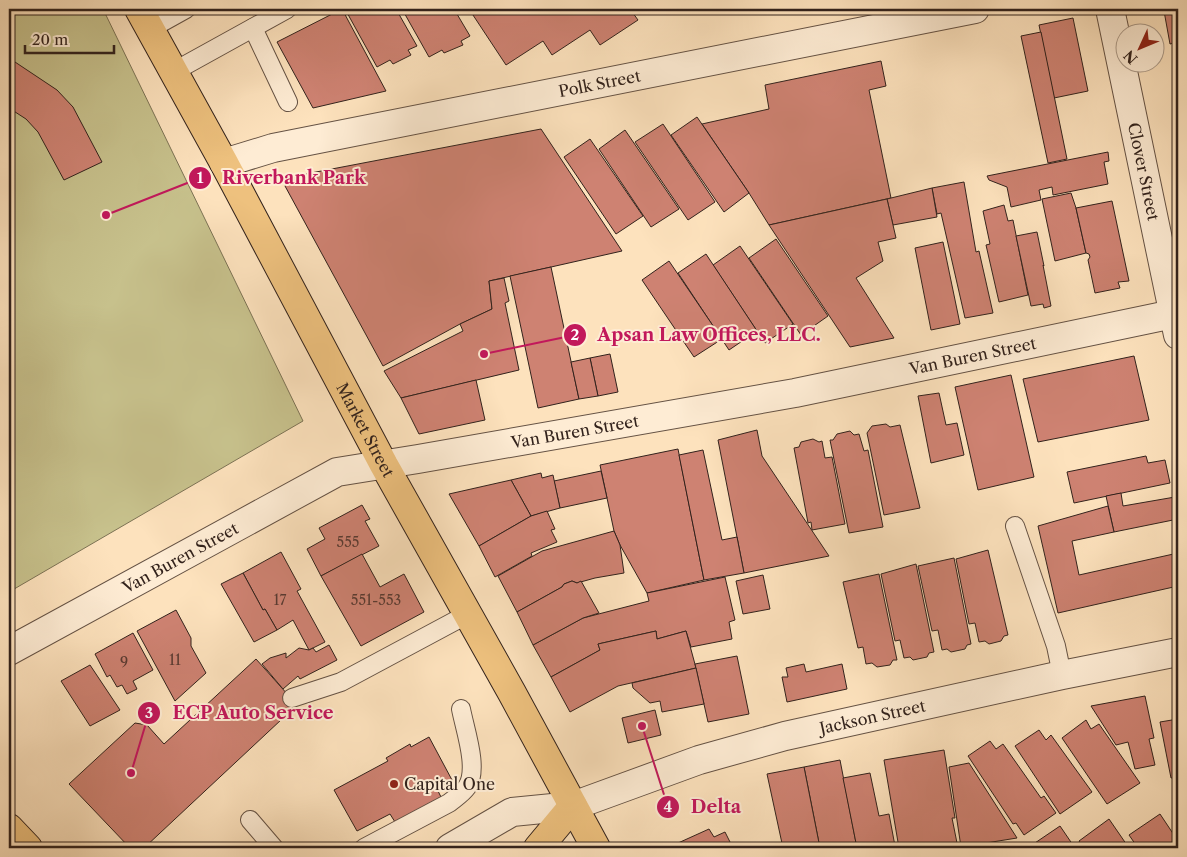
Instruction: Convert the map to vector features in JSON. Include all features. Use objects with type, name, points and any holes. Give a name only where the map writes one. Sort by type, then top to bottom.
[{"type":"main road","name":"Market Street","points":[[144,19],[224,164],[384,465],[596,848]]},
{"type":"main road","points":[[538,848],[573,806]]},
{"type":"main road","points":[[9,828],[28,848]]},
{"type":"street","name":"Polk Street","points":[[224,164],[273,148],[975,9]]},
{"type":"street","name":"Clover Street","points":[[1110,9],[1177,320]]},
{"type":"street","name":"Van Buren Street","points":[[9,651],[337,472],[795,393],[1177,320]]},
{"type":"street","name":"Jackson Street","points":[[450,848],[512,812],[573,806],[699,760],[785,736],[1062,675],[1178,652]]},
{"type":"lane","points":[[144,19],[186,9]]},
{"type":"lane","points":[[173,72],[287,9]]},
{"type":"lane","points":[[253,28],[288,102]]},
{"type":"lane","points":[[1016,526],[1056,646],[1062,675]]},
{"type":"lane","points":[[292,698],[341,682],[468,614]]},
{"type":"lane","points":[[364,848],[449,803],[467,787],[472,775],[471,758],[461,709]]},
{"type":"lane","points":[[250,820],[274,848]]},
{"type":"shaded area","points":[[9,9],[103,9],[303,421],[9,592]]},
{"type":"building","points":[[342,9],[386,91],[313,108],[277,42]]},
{"type":"building","points":[[345,9],[396,9],[417,46],[408,50],[411,55],[393,64],[390,60],[377,67]]},
{"type":"building","points":[[402,9],[454,9],[470,36],[461,41],[463,45],[444,53],[442,50],[429,57]]},
{"type":"building","points":[[469,9],[630,9],[638,20],[600,45],[590,30],[552,55],[543,41],[506,65]]},
{"type":"building","points":[[1178,9],[1178,42],[1170,44],[1164,11]]},
{"type":"building","points":[[1073,18],[1088,91],[1054,98],[1039,25]]},
{"type":"building","points":[[1041,32],[1067,159],[1048,163],[1021,36]]},
{"type":"building","points":[[1178,55],[1178,77],[1175,56]]},
{"type":"building","points":[[9,58],[57,90],[73,107],[102,162],[64,180],[38,132],[26,119],[9,108]]},
{"type":"building","points":[[881,61],[886,86],[869,90],[891,198],[769,225],[702,124],[769,109],[765,85]]},
{"type":"building","points":[[697,117],[749,193],[724,212],[671,135]]},
{"type":"building","points":[[663,124],[715,202],[688,220],[635,142]]},
{"type":"building","points":[[541,129],[622,251],[489,281],[492,309],[460,324],[383,366],[285,186],[290,177]]},
{"type":"building","points":[[625,130],[679,209],[651,227],[599,149]]},
{"type":"building","points":[[590,139],[643,216],[616,234],[564,157]]},
{"type":"building","points":[[1108,152],[1109,161],[1104,162],[1108,184],[1053,195],[1052,187],[1039,190],[1041,200],[1011,207],[1007,187],[989,180],[987,176]]},
{"type":"building","points":[[964,182],[976,252],[979,251],[993,313],[965,318],[941,213],[937,214],[932,188]]},
{"type":"building","points":[[932,188],[937,217],[893,225],[887,199]]},
{"type":"building","points":[[1071,193],[1086,253],[1055,261],[1042,199]]},
{"type":"building","points":[[887,199],[896,238],[878,242],[883,261],[856,278],[894,338],[850,347],[769,225]]},
{"type":"building","points":[[1112,201],[1129,281],[1118,282],[1120,288],[1095,293],[1088,260],[1090,257],[1086,253],[1076,208]]},
{"type":"building","points":[[1004,205],[1008,221],[1013,220],[1028,295],[999,302],[986,245],[990,244],[983,211]]},
{"type":"building","points":[[1037,232],[1051,306],[1044,308],[1043,304],[1031,306],[1016,236]]},
{"type":"building","points":[[776,239],[828,316],[801,335],[749,258]]},
{"type":"building","points":[[943,242],[960,324],[931,330],[915,248]]},
{"type":"building","points":[[740,246],[793,324],[765,343],[713,265]]},
{"type":"building","points":[[706,254],[757,331],[729,350],[678,273]]},
{"type":"building","points":[[669,261],[722,339],[694,357],[642,280]]},
{"type":"building","points":[[551,267],[579,399],[538,408],[510,276]]},
{"type":"building","points":[[504,278],[509,301],[505,303],[519,370],[401,398],[384,371],[463,331],[460,324],[492,309],[489,281]]},
{"type":"building","points":[[610,354],[618,392],[598,396],[590,358]]},
{"type":"building","points":[[1134,356],[1149,420],[1038,442],[1023,379]]},
{"type":"building","points":[[590,358],[598,396],[579,399],[571,362]]},
{"type":"building","points":[[1011,375],[1034,477],[978,490],[955,387]]},
{"type":"building","points":[[476,380],[485,420],[419,434],[401,398]]},
{"type":"building","points":[[939,393],[946,425],[957,423],[964,455],[931,463],[918,396]]},
{"type":"building","points":[[886,424],[890,427],[900,425],[920,508],[884,515],[867,433],[872,426]]},
{"type":"building","points":[[757,430],[762,456],[829,556],[744,573],[718,440]]},
{"type":"building","points":[[850,431],[854,435],[859,434],[864,451],[868,450],[883,527],[849,533],[830,440],[833,440],[837,434]]},
{"type":"building","points":[[813,439],[819,442],[822,441],[825,458],[832,457],[845,524],[812,530],[811,522],[808,523],[794,448],[799,447],[801,442]]},
{"type":"building","points":[[678,449],[704,580],[647,593],[614,531],[600,465]]},
{"type":"building","points":[[703,450],[722,540],[737,537],[744,573],[704,580],[679,455]]},
{"type":"building","points":[[1146,456],[1148,463],[1165,460],[1170,483],[1074,503],[1067,472]]},
{"type":"building","points":[[601,471],[607,498],[560,508],[554,481]]},
{"type":"building","points":[[541,473],[542,478],[553,475],[560,508],[531,516],[511,480]]},
{"type":"building","points":[[511,480],[531,516],[479,546],[449,494]]},
{"type":"building","points":[[1121,493],[1123,506],[1175,497],[1178,519],[1114,532],[1106,496]]},
{"type":"building","points":[[362,505],[370,519],[365,521],[379,546],[321,576],[307,549],[325,539],[319,528]]},
{"type":"building","points":[[1108,506],[1114,532],[1072,541],[1079,575],[1178,553],[1178,586],[1058,613],[1038,526]]},
{"type":"building","points":[[547,511],[555,529],[551,530],[557,542],[531,553],[532,556],[495,577],[479,546],[531,516]]},
{"type":"building","points":[[614,531],[620,545],[624,573],[577,583],[572,581],[517,612],[498,576],[542,551]]},
{"type":"building","points":[[988,550],[1008,635],[1004,636],[1001,641],[989,644],[985,641],[979,642],[975,623],[969,624],[956,559]]},
{"type":"building","points":[[281,552],[301,589],[297,591],[325,642],[309,650],[293,620],[277,630],[265,609],[263,610],[243,573]]},
{"type":"building","points":[[362,554],[380,587],[404,574],[424,612],[361,646],[321,576]]},
{"type":"building","points":[[954,558],[971,644],[967,645],[965,649],[951,652],[947,649],[942,650],[938,630],[932,631],[918,566]]},
{"type":"building","points":[[916,564],[934,652],[929,653],[927,657],[913,660],[910,657],[904,658],[900,640],[895,641],[881,574]]},
{"type":"building","points":[[243,573],[263,610],[265,609],[277,630],[254,642],[221,584]]},
{"type":"building","points":[[879,574],[897,660],[893,660],[890,665],[877,667],[872,663],[866,664],[863,647],[858,648],[843,582]]},
{"type":"building","points":[[763,575],[770,609],[743,614],[736,581]]},
{"type":"building","points":[[725,577],[735,620],[729,622],[732,639],[691,647],[686,631],[657,639],[656,631],[598,644],[600,650],[551,677],[533,645],[583,618],[649,601],[647,593]]},
{"type":"building","points":[[572,581],[577,583],[581,581],[599,613],[583,618],[533,645],[517,612]]},
{"type":"building","points":[[176,610],[191,638],[191,646],[206,673],[175,701],[137,631]]},
{"type":"building","points":[[656,631],[657,639],[686,631],[696,668],[618,686],[570,712],[551,677],[600,650],[598,644]]},
{"type":"building","points":[[133,633],[153,670],[133,681],[137,689],[127,694],[122,685],[117,687],[110,675],[107,677],[95,654]]},
{"type":"building","points":[[329,645],[337,660],[300,679],[298,676],[283,689],[262,664],[270,658],[286,653],[286,658],[299,648],[309,650],[313,648],[316,652]]},
{"type":"building","points":[[737,656],[749,714],[708,722],[695,664]]},
{"type":"building","points":[[256,659],[297,705],[144,848],[130,848],[69,784],[135,723],[147,725],[164,744]]},
{"type":"building","points":[[804,664],[806,672],[842,664],[847,689],[787,702],[782,677],[788,677],[786,668]]},
{"type":"building","points":[[90,665],[120,710],[90,726],[61,681]]},
{"type":"building","points":[[696,668],[704,704],[662,712],[660,701],[650,703],[633,688],[632,683]]},
{"type":"building","points":[[1145,696],[1154,738],[1149,739],[1155,765],[1135,769],[1128,742],[1116,745],[1091,706]]},
{"type":"building","points":[[655,710],[661,735],[628,743],[622,718]]},
{"type":"building","points":[[1178,719],[1178,777],[1171,778],[1160,722]]},
{"type":"building","points":[[1086,720],[1091,729],[1099,724],[1140,783],[1107,804],[1062,738]]},
{"type":"building","points":[[1039,730],[1046,740],[1051,735],[1092,792],[1060,814],[1015,746]]},
{"type":"building","name":"Capital One","points":[[429,737],[452,780],[437,789],[441,797],[395,822],[390,814],[357,831],[334,790],[388,761],[386,758],[410,744],[411,747]]},
{"type":"building","points":[[990,741],[996,749],[1003,744],[1041,798],[1044,796],[1056,813],[1024,835],[1016,823],[1013,824],[968,756]]},
{"type":"building","points":[[944,750],[955,818],[952,818],[958,848],[899,848],[884,760]]},
{"type":"building","points":[[840,760],[857,848],[820,848],[804,767]]},
{"type":"building","points":[[969,763],[1017,838],[961,847],[949,767]]},
{"type":"building","points":[[804,767],[820,848],[783,848],[767,774]]},
{"type":"building","points":[[870,773],[879,816],[889,814],[895,846],[857,848],[843,778]]},
{"type":"building","points":[[1160,814],[1178,841],[1178,848],[1138,848],[1129,835]]},
{"type":"building","points":[[1109,819],[1129,848],[1083,848],[1079,841]]},
{"type":"building","points":[[1060,826],[1075,848],[1029,848],[1029,847]]},
{"type":"building","points":[[709,829],[714,837],[725,832],[732,846],[730,848],[667,848]]},
{"type":"place","name":"Riverbank Park","points":[[106,215]]},
{"type":"place","name":"Apsan Law Offices, LLC.","points":[[484,354]]},
{"type":"place","name":"Delta","points":[[642,726]]},
{"type":"place","name":"ECP Auto Service","points":[[131,773]]},
{"type":"place","name":"Capital One","points":[[394,784]]}]
